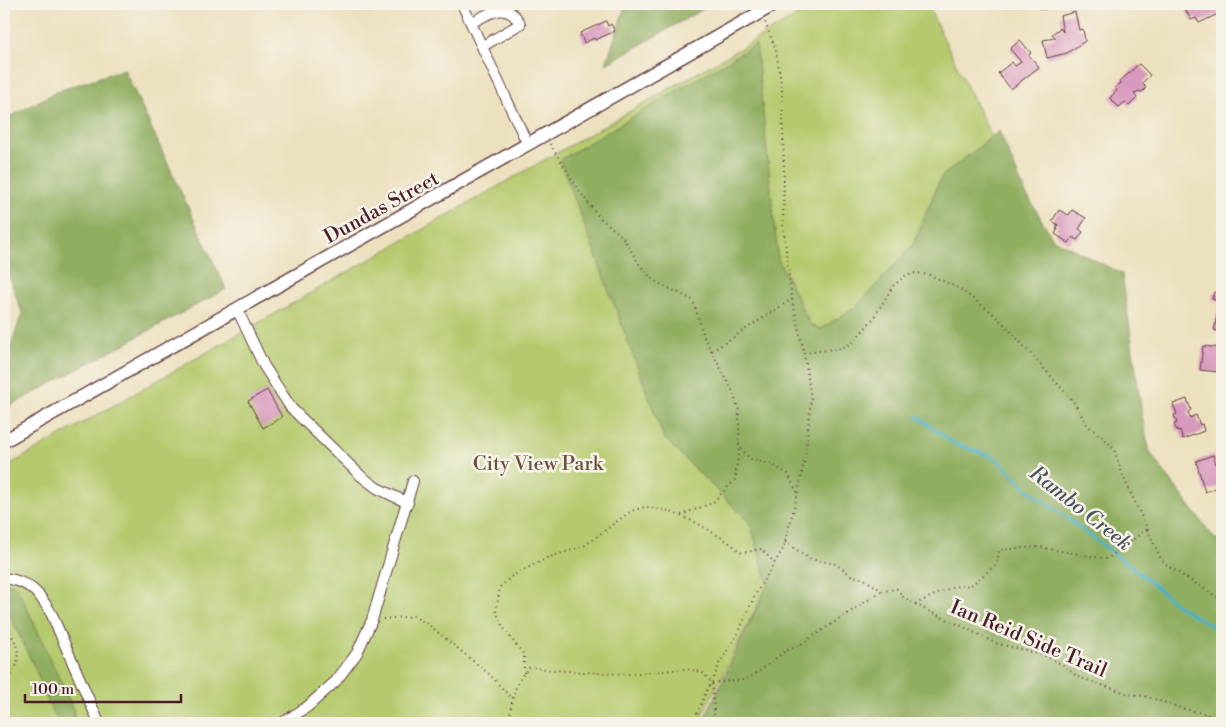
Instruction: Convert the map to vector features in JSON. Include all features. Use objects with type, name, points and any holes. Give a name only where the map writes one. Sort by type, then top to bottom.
[{"type":"main road","name":"Dundas Street","points":[[4,441],[775,4]]},
{"type":"lane","points":[[462,4],[528,145]]},
{"type":"lane","points":[[471,23],[495,9],[503,8],[511,11],[516,16],[520,24],[483,46]]},
{"type":"lane","points":[[237,309],[264,366],[291,408],[361,476],[377,488],[408,503]]},
{"type":"lane","points":[[282,723],[306,707],[336,680],[357,653],[372,620],[413,481]]},
{"type":"lane","points":[[4,578],[16,579],[32,588],[43,600],[52,615],[99,723]]},
{"type":"path","points":[[693,723],[719,664],[739,632],[754,594],[783,549],[805,458],[811,399],[804,353],[792,299],[783,225],[782,91],[776,50],[761,12]]},
{"type":"path","points":[[545,135],[580,192],[599,217],[622,236],[639,264],[654,281],[693,300],[704,336],[732,390],[739,411],[739,446],[735,480],[712,503],[680,515]]},
{"type":"path","points":[[804,353],[842,348],[853,342],[873,319],[893,286],[904,276],[916,273],[930,275],[958,288],[990,311],[1074,401],[1088,426],[1104,438],[1114,449],[1123,476],[1161,559],[1169,567],[1222,600]]},
{"type":"path","points":[[712,351],[792,299]]},
{"type":"path","points":[[739,446],[750,459],[771,464],[788,474],[798,493]]},
{"type":"path","points":[[524,672],[524,655],[506,632],[496,612],[500,587],[512,576],[547,558],[584,546],[630,511],[645,507],[656,507],[680,515],[727,541],[742,553],[761,548],[774,562]]},
{"type":"path","points":[[915,604],[952,587],[971,585],[998,564],[999,550],[1038,547],[1107,559],[1147,529]]},
{"type":"path","name":"Ian Reid Side Trail","points":[[785,542],[810,559],[836,564],[851,575],[864,579],[882,591],[897,589],[903,596],[915,604],[995,643],[1043,655],[1063,665],[1078,677],[1129,694],[1146,696],[1184,709],[1208,714],[1216,723]]},
{"type":"path","points":[[712,683],[744,680],[761,670],[782,653],[803,643],[882,591]]},
{"type":"path","points":[[372,620],[412,616],[428,625],[489,674],[512,700]]},
{"type":"path","points":[[4,624],[16,643],[18,660],[10,677],[4,680]]},
{"type":"path","points":[[4,640],[12,635]]},
{"type":"path","points":[[509,723],[512,700],[521,676],[530,667],[561,671],[628,674],[686,669],[702,672],[712,683],[715,723]]},
{"type":"green space","points":[[626,4],[712,4],[606,64]]},
{"type":"green space","name":"City View Park","points":[[818,4],[927,4],[993,140],[698,723],[4,723],[4,468]]},
{"type":"green space","points":[[756,44],[778,259],[810,324],[821,329],[857,306],[913,245],[941,177],[999,131],[1025,192],[1053,239],[1122,274],[1143,422],[1150,453],[1214,538],[1222,542],[1222,723],[702,723],[769,582],[750,523],[664,438],[560,160]]},
{"type":"green space","points":[[124,69],[226,289],[4,409],[4,367],[22,313],[4,264],[4,120],[58,91]]},
{"type":"green space","points":[[7,583],[18,588],[74,711],[74,717],[69,723],[60,722],[52,712],[37,673],[4,602],[4,585]]},
{"type":"building","points":[[1192,4],[1220,4],[1222,12],[1199,23],[1196,18],[1191,20],[1185,9]]},
{"type":"building","points":[[1075,12],[1079,30],[1083,29],[1085,41],[1067,53],[1047,58],[1043,40],[1056,38],[1052,34],[1060,28],[1063,32],[1060,16]]},
{"type":"building","points":[[606,21],[608,26],[611,24],[615,31],[584,43],[580,33]]},
{"type":"building","points":[[1020,40],[1031,53],[1029,55],[1039,67],[1011,89],[998,73],[1012,62],[1015,66],[1021,62],[1010,49]]},
{"type":"building","points":[[1139,64],[1150,75],[1142,83],[1145,89],[1134,94],[1137,98],[1129,106],[1125,102],[1119,107],[1110,98],[1117,90],[1115,88],[1121,83],[1119,82]]},
{"type":"building","points":[[1059,210],[1069,215],[1072,210],[1086,218],[1079,229],[1083,232],[1077,240],[1073,237],[1069,243],[1055,234],[1058,225],[1052,221]]},
{"type":"building","points":[[1214,292],[1222,293],[1222,332],[1214,330],[1220,301],[1212,299]]},
{"type":"building","points":[[1203,346],[1221,348],[1219,372],[1200,370]]},
{"type":"building","points":[[267,390],[282,417],[263,428],[248,401]]},
{"type":"building","points":[[1187,399],[1191,410],[1188,412],[1190,418],[1196,415],[1204,431],[1183,439],[1180,430],[1177,431],[1174,424],[1177,423],[1174,415],[1177,414],[1173,404]]},
{"type":"building","points":[[1213,455],[1222,485],[1205,492],[1196,461]]},
{"type":"waterway","name":"Rambo Creek","points":[[917,416],[953,443],[996,458],[1026,488],[1131,566],[1181,608],[1222,632]]}]
